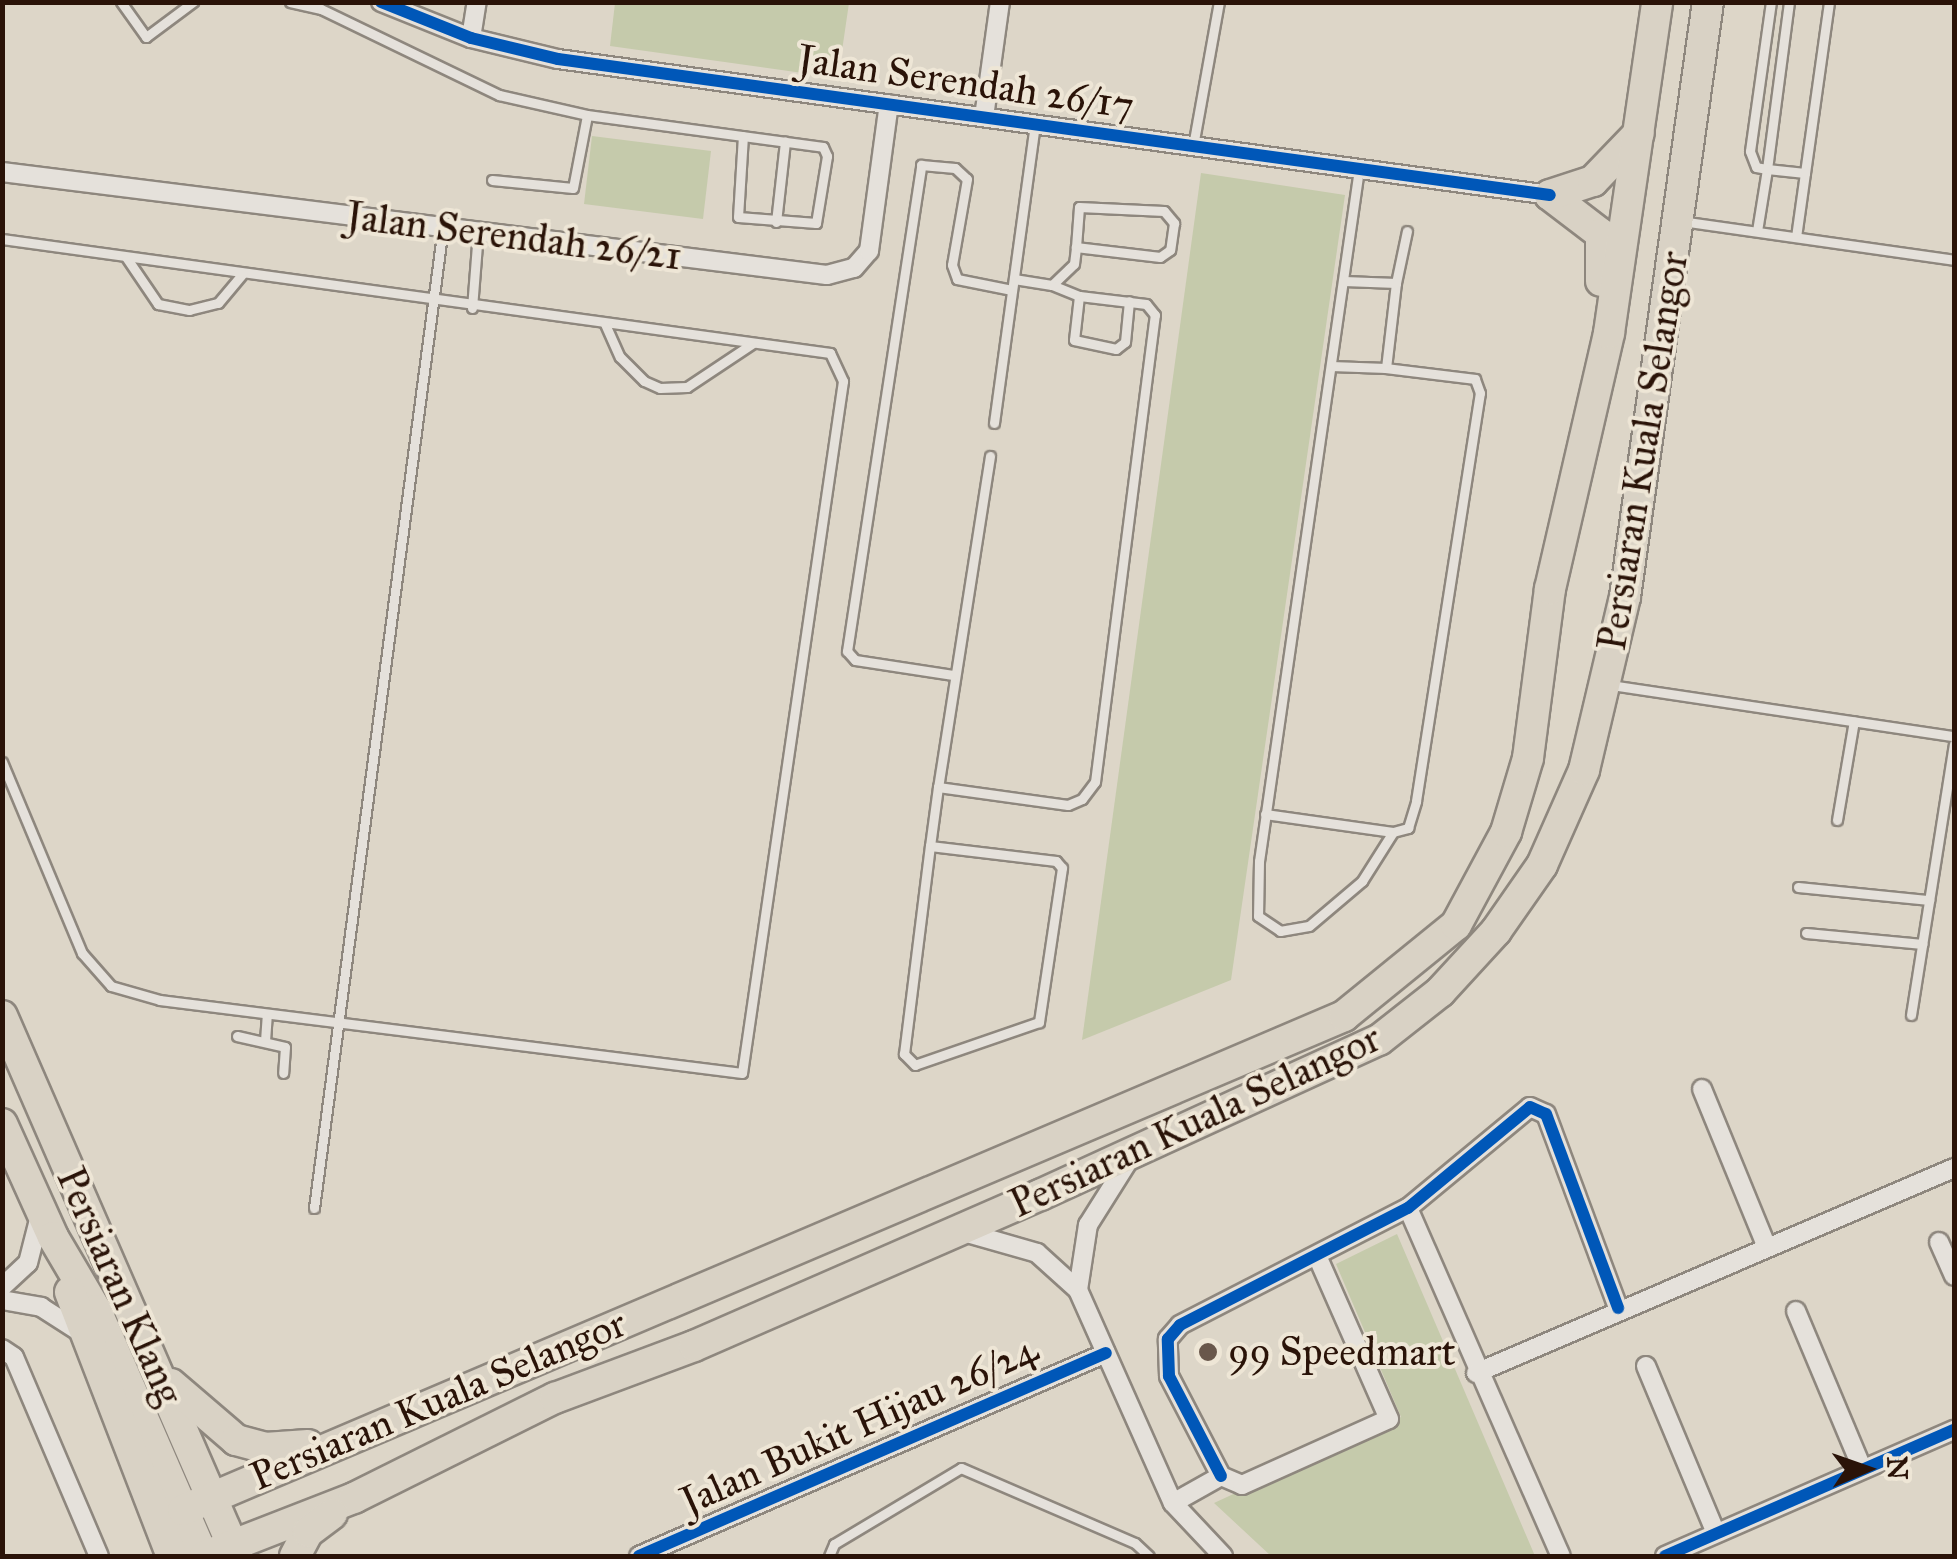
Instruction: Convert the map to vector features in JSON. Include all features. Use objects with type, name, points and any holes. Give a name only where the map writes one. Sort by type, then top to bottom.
[{"type":"main road","name":"Persiaran Kuala Selangor","points":[[184,1510],[333,1443],[1344,1016],[1456,925],[1506,832],[1528,758],[1550,589],[1610,332],[1657,2]]},
{"type":"main road","name":"Persiaran Kuala Selangor","points":[[219,1554],[354,1498],[555,1398],[959,1231],[1379,1040],[1440,992],[1496,932],[1542,865],[1584,770],[1606,684],[1708,2]]},
{"type":"main road","points":[[1550,194],[1593,181],[1639,133]]},
{"type":"main road","points":[[1550,194],[1592,222],[1604,256],[1565,439],[1550,589]]},
{"type":"main road","name":"Persiaran Klang","points":[[2,1016],[212,1497],[219,1554]]},
{"type":"main road","name":"Persiaran Klang","points":[[2,1124],[47,1223],[96,1310],[184,1510],[219,1554]]},
{"type":"main road","name":"Persiaran Klang","points":[[47,1223],[83,1334],[172,1556]]},
{"type":"main road","points":[[162,1375],[236,1440],[265,1448],[333,1443]]},
{"type":"main road","points":[[295,1556],[308,1532],[354,1498]]},
{"type":"street","name":"Jalan Serendah 26/17","points":[[381,2],[472,38],[558,59],[1550,194]]},
{"type":"street","points":[[472,38],[476,2]]},
{"type":"street","points":[[984,117],[1000,2]]},
{"type":"street","name":"Jalan Serendah 26/21","points":[[2,172],[827,275],[854,268],[870,251],[889,104]]},
{"type":"street","points":[[1702,1088],[1766,1246]]},
{"type":"street","points":[[1316,1256],[1389,1419],[1242,1485],[1220,1476],[1169,1376],[1168,1339],[1180,1326],[1408,1208],[1518,1115],[1539,1107],[1618,1308]]},
{"type":"street","points":[[1078,1290],[1088,1225],[1134,1151]]},
{"type":"street","points":[[1476,1373],[1618,1308],[1954,1168]]},
{"type":"street","points":[[1408,1208],[1476,1373],[1560,1556]]},
{"type":"street","points":[[2,1287],[28,1264],[47,1223]]},
{"type":"street","points":[[959,1231],[1038,1253],[1078,1290],[1173,1502],[1219,1555]]},
{"type":"street","points":[[1939,1242],[1954,1276]]},
{"type":"street","points":[[2,1300],[41,1308],[83,1334]]},
{"type":"street","points":[[1796,1312],[1861,1466]]},
{"type":"street","name":"Jalan Bukit Hijau 26/24","points":[[639,1556],[679,1548],[1106,1352]]},
{"type":"street","points":[[8,1353],[99,1556]]},
{"type":"street","points":[[1646,1366],[1715,1531]]},
{"type":"street","points":[[1665,1556],[1861,1466],[1954,1430]]},
{"type":"street","points":[[1173,1502],[1220,1476]]},
{"type":"lane","points":[[121,2],[146,37],[191,3]]},
{"type":"lane","points":[[290,2],[321,9],[499,96],[586,115],[743,136],[822,147],[827,156],[820,218],[810,226],[738,217],[735,211],[743,136]]},
{"type":"lane","points":[[1193,146],[1219,2]]},
{"type":"lane","points":[[1772,2],[1750,151],[1756,167],[1805,174]]},
{"type":"lane","points":[[1757,231],[1789,2]]},
{"type":"lane","points":[[1796,237],[1829,2]]},
{"type":"lane","points":[[492,180],[573,188],[586,115]]},
{"type":"lane","points":[[994,423],[1035,124]]},
{"type":"lane","points":[[776,222],[786,142]]},
{"type":"lane","points":[[938,787],[1068,804],[1082,799],[1095,782],[1155,314],[1146,304],[1080,296],[1052,284],[1013,285],[957,279],[952,265],[967,179],[955,168],[921,166],[847,651],[855,660],[953,675]]},
{"type":"lane","points":[[1359,168],[1266,814],[1256,901],[1264,925],[1280,932],[1309,926],[1362,881],[1394,832]]},
{"type":"lane","points":[[1052,284],[1074,264],[1079,207],[1164,211],[1174,223],[1170,250],[1160,256],[1076,247]]},
{"type":"lane","points":[[1678,220],[1954,260]]},
{"type":"lane","points":[[314,1208],[444,227]]},
{"type":"lane","points":[[472,308],[478,231]]},
{"type":"lane","points":[[1386,368],[1407,231]]},
{"type":"lane","points":[[2,239],[472,308],[830,353],[844,381],[742,1073],[160,1000],[111,986],[82,953],[2,762]]},
{"type":"lane","points":[[126,258],[158,304],[189,310],[218,303],[242,274]]},
{"type":"lane","points":[[1344,280],[1396,284]]},
{"type":"lane","points":[[1080,296],[1074,340],[1116,349],[1125,342],[1129,302]]},
{"type":"lane","points":[[605,324],[620,358],[644,382],[660,388],[687,387],[753,343]]},
{"type":"lane","points":[[1266,814],[1394,832],[1408,828],[1416,801],[1480,392],[1475,379],[1331,366]]},
{"type":"lane","points":[[930,846],[1056,861],[1062,868],[1040,1022],[915,1065],[904,1054],[930,846],[953,675],[990,456]]},
{"type":"lane","points":[[1606,684],[1954,736]]},
{"type":"lane","points":[[1837,820],[1854,721]]},
{"type":"lane","points":[[1911,1015],[1954,744]]},
{"type":"lane","points":[[1798,887],[1929,900]]},
{"type":"lane","points":[[1806,933],[1922,944]]},
{"type":"lane","points":[[265,1041],[268,1014]]},
{"type":"lane","points":[[237,1036],[286,1047],[283,1073]]},
{"type":"lane","points":[[830,1556],[834,1544],[961,1468],[1135,1543],[1149,1556]]},
{"type":"green space","points":[[615,3],[849,3],[838,78],[610,46]]},
{"type":"green space","points":[[592,136],[711,151],[703,219],[584,204]]},
{"type":"green space","points":[[1201,173],[1345,195],[1231,980],[1082,1040]]},
{"type":"green space","points":[[1397,1234],[1535,1556],[1271,1556],[1214,1503],[1401,1417],[1336,1264]]},
{"type":"cycle path","points":[[381,2],[471,38],[558,59],[1550,195]]},
{"type":"cycle path","points":[[1221,1476],[1169,1376],[1168,1339],[1180,1325],[1408,1208],[1530,1107],[1546,1114],[1618,1308]]},
{"type":"cycle path","points":[[639,1556],[1106,1353]]},
{"type":"cycle path","points":[[1665,1556],[1954,1430]]},
{"type":"place","name":"99 Speedmart","points":[[1208,1352]]}]
